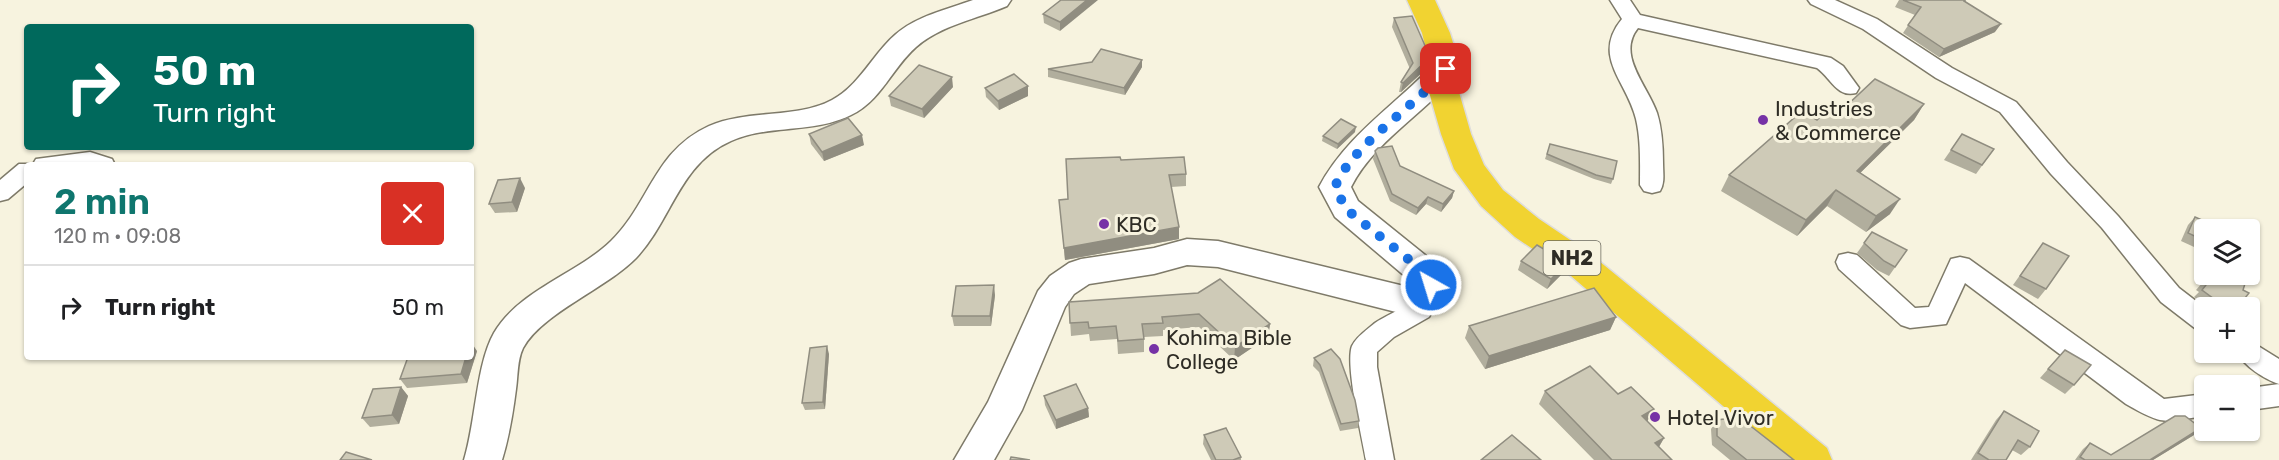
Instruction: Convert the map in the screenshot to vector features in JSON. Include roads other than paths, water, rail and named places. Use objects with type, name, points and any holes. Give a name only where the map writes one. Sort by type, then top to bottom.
[{"type":"highway","name":"NH2","points":[[1421,0],[1436,33],[1446,69],[1444,92],[1456,134],[1470,169],[1492,198],[1527,228],[1576,261],[1813,460]]},
{"type":"street","points":[[483,460],[490,437],[501,362],[509,340],[541,310],[621,252],[642,229],[665,182],[677,165],[693,150],[721,133],[839,109],[859,96],[875,81],[905,40],[997,0]]},
{"type":"street","points":[[1620,0],[1633,20],[1824,63],[1835,71],[1848,88]]},
{"type":"street","points":[[1818,0],[1870,24],[1944,73],[2008,107],[2059,168],[2110,222],[2170,295],[2194,314]]},
{"type":"street","points":[[1633,20],[1623,30],[1618,45],[1620,59],[1645,110],[1650,130],[1652,185]]},
{"type":"street","points":[[1380,460],[1364,367],[1364,348],[1385,330],[1420,310],[1431,285],[1428,276],[1346,209],[1335,187],[1350,164],[1404,109],[1435,83],[1446,69]]},
{"type":"street","points":[[72,162],[90,160],[96,162]]},
{"type":"street","points":[[0,193],[24,173]]},
{"type":"street","points":[[973,460],[1003,410],[1050,301],[1071,277],[1081,272],[1198,252],[1218,254],[1404,300],[1427,297]]},
{"type":"street","points":[[1848,262],[1910,318],[1937,317],[1960,266],[2136,396],[2161,411],[2194,406]]},
{"type":"street","points":[[2260,359],[2279,373]]},
{"type":"street","points":[[2260,398],[2279,395]]},
{"type":"place","name":"Industries & Commerce","points":[[1763,120]]},
{"type":"place","name":"KBC","points":[[1104,224]]},
{"type":"place","name":"Kohima Bible College","points":[[1154,349]]},
{"type":"place","name":"Hotel Vivor","points":[[1655,417]]}]
